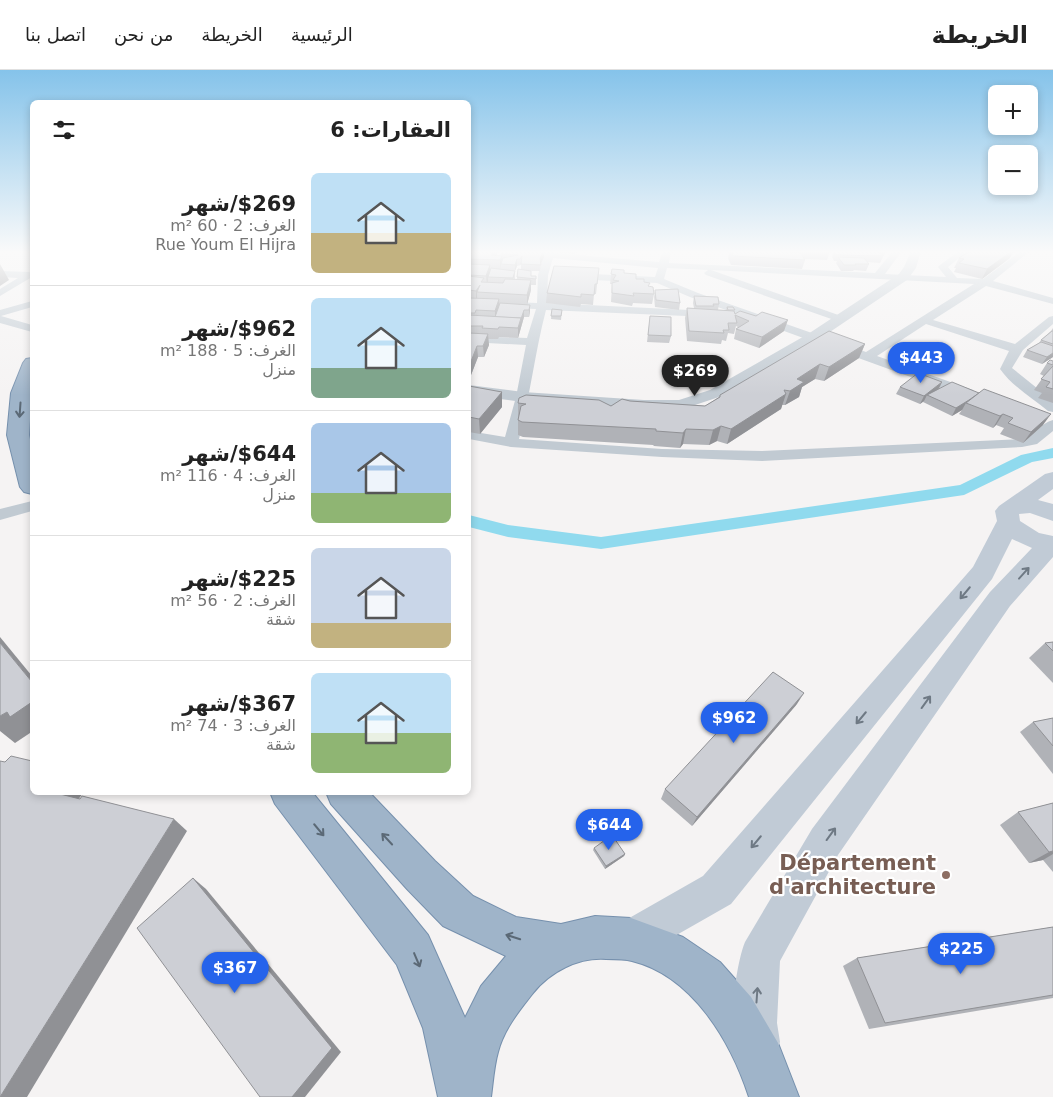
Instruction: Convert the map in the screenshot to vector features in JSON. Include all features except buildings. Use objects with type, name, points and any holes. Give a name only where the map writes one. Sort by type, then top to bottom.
[{"type":"highway","points":[[30,368],[21,393],[18,435],[30,480]]},
{"type":"highway","points":[[290,795],[332,845],[413,950],[446,1028],[464,1097]]},
{"type":"highway","points":[[347,795],[421,876],[458,911],[513,938],[561,945]]},
{"type":"highway","points":[[464,1097],[475,1048],[496,1002],[526,967],[561,945],[595,937],[630,939],[668,952],[704,978],[736,1013],[768,1079]]},
{"type":"main road","points":[[630,939],[716,890],[983,572],[1010,515],[1053,479]]},
{"type":"main road","points":[[1010,515],[1026,506],[1051,525]]},
{"type":"main road","points":[[1010,515],[1025,536],[1051,525]]},
{"type":"main road","points":[[768,1079],[755,1022],[760,957],[825,842],[1051,525]]},
{"type":"street","points":[[511,444],[523,397],[532,342],[543,299]]},
{"type":"street","points":[[705,299],[979,396]]},
{"type":"street","points":[[783,299],[840,319]]},
{"type":"street","points":[[471,390],[523,397],[644,405],[680,404],[716,393],[813,337],[870,299]]},
{"type":"street","points":[[867,356],[957,299]]},
{"type":"street","points":[[471,303],[754,316]]},
{"type":"street","points":[[0,312],[30,304]]},
{"type":"street","points":[[0,319],[30,328]]},
{"type":"street","points":[[1053,319],[1017,349],[1009,359],[1006,369],[1019,382],[1053,408]]},
{"type":"street","points":[[923,320],[1017,349]]},
{"type":"street","points":[[471,339],[532,342]]},
{"type":"street","points":[[471,435],[511,444],[662,453],[762,456],[1022,443],[1032,441],[1050,421]]},
{"type":"street","points":[[0,514],[30,506]]},
{"type":"waterway","points":[[471,522],[508,531],[601,543],[964,490],[1027,458],[1052,453]]},
{"type":"place","name":"Département d'architecture","points":[[946,875]]}]
